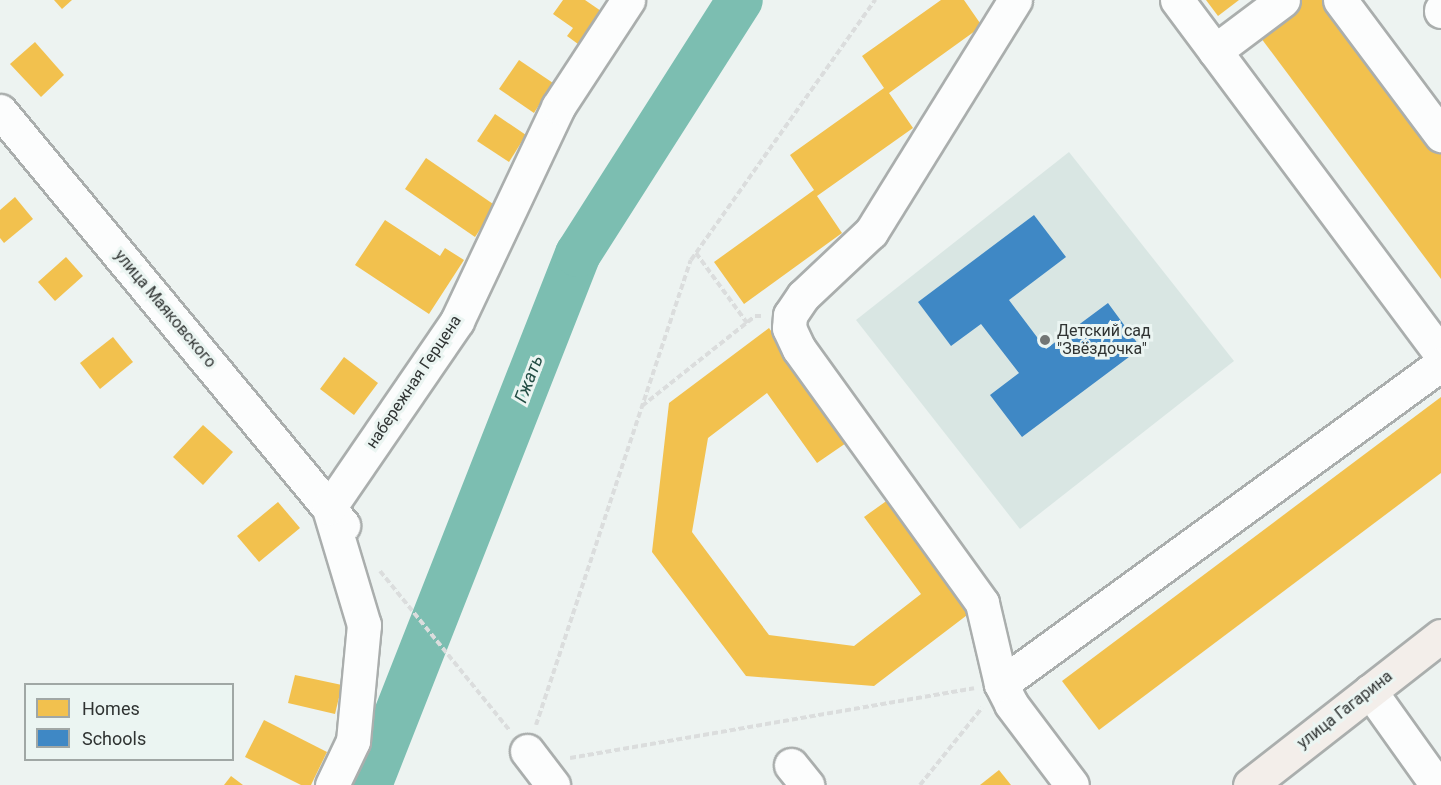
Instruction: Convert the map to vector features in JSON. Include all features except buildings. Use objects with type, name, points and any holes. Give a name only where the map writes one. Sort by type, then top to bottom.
[{"type":"main road","name":"улица Гагарина","points":[[1250,785],[1441,636]]},
{"type":"street","name":"набережная Герцена","points":[[329,508],[457,321],[558,107],[628,0]]},
{"type":"street","points":[[1015,0],[871,232],[803,296],[790,315],[789,328],[799,349],[982,603],[1001,684],[1011,704],[1072,785]]},
{"type":"street","points":[[1177,0],[1441,354]]},
{"type":"street","points":[[1215,51],[1282,0]]},
{"type":"street","points":[[1340,0],[1441,135]]},
{"type":"street","name":"улица Маяковского","points":[[0,111],[357,543]]},
{"type":"street","points":[[1001,684],[1441,364]]},
{"type":"street","points":[[329,508],[364,625],[353,741],[332,785]]},
{"type":"street","points":[[1370,691],[1437,785]]},
{"type":"path","points":[[539,767],[642,406],[696,253],[875,0]]},
{"type":"path","points":[[696,253],[747,323]]},
{"type":"path","points":[[642,406],[755,316],[790,315]]},
{"type":"path","points":[[357,543],[539,767]]},
{"type":"path","points":[[539,767],[1001,684]]},
{"type":"path","points":[[920,785],[1001,684]]},
{"type":"shaded area","name":"Детский сад \"Звёздочка\"","points":[[1069,152],[1234,361],[1020,529],[856,320]]},
{"type":"waterway","name":"Гжать","points":[[369,785],[578,254],[740,0]]},
{"type":"place","name":"Детский сад \"Звёздочка\"","points":[[1045,340]]}]
